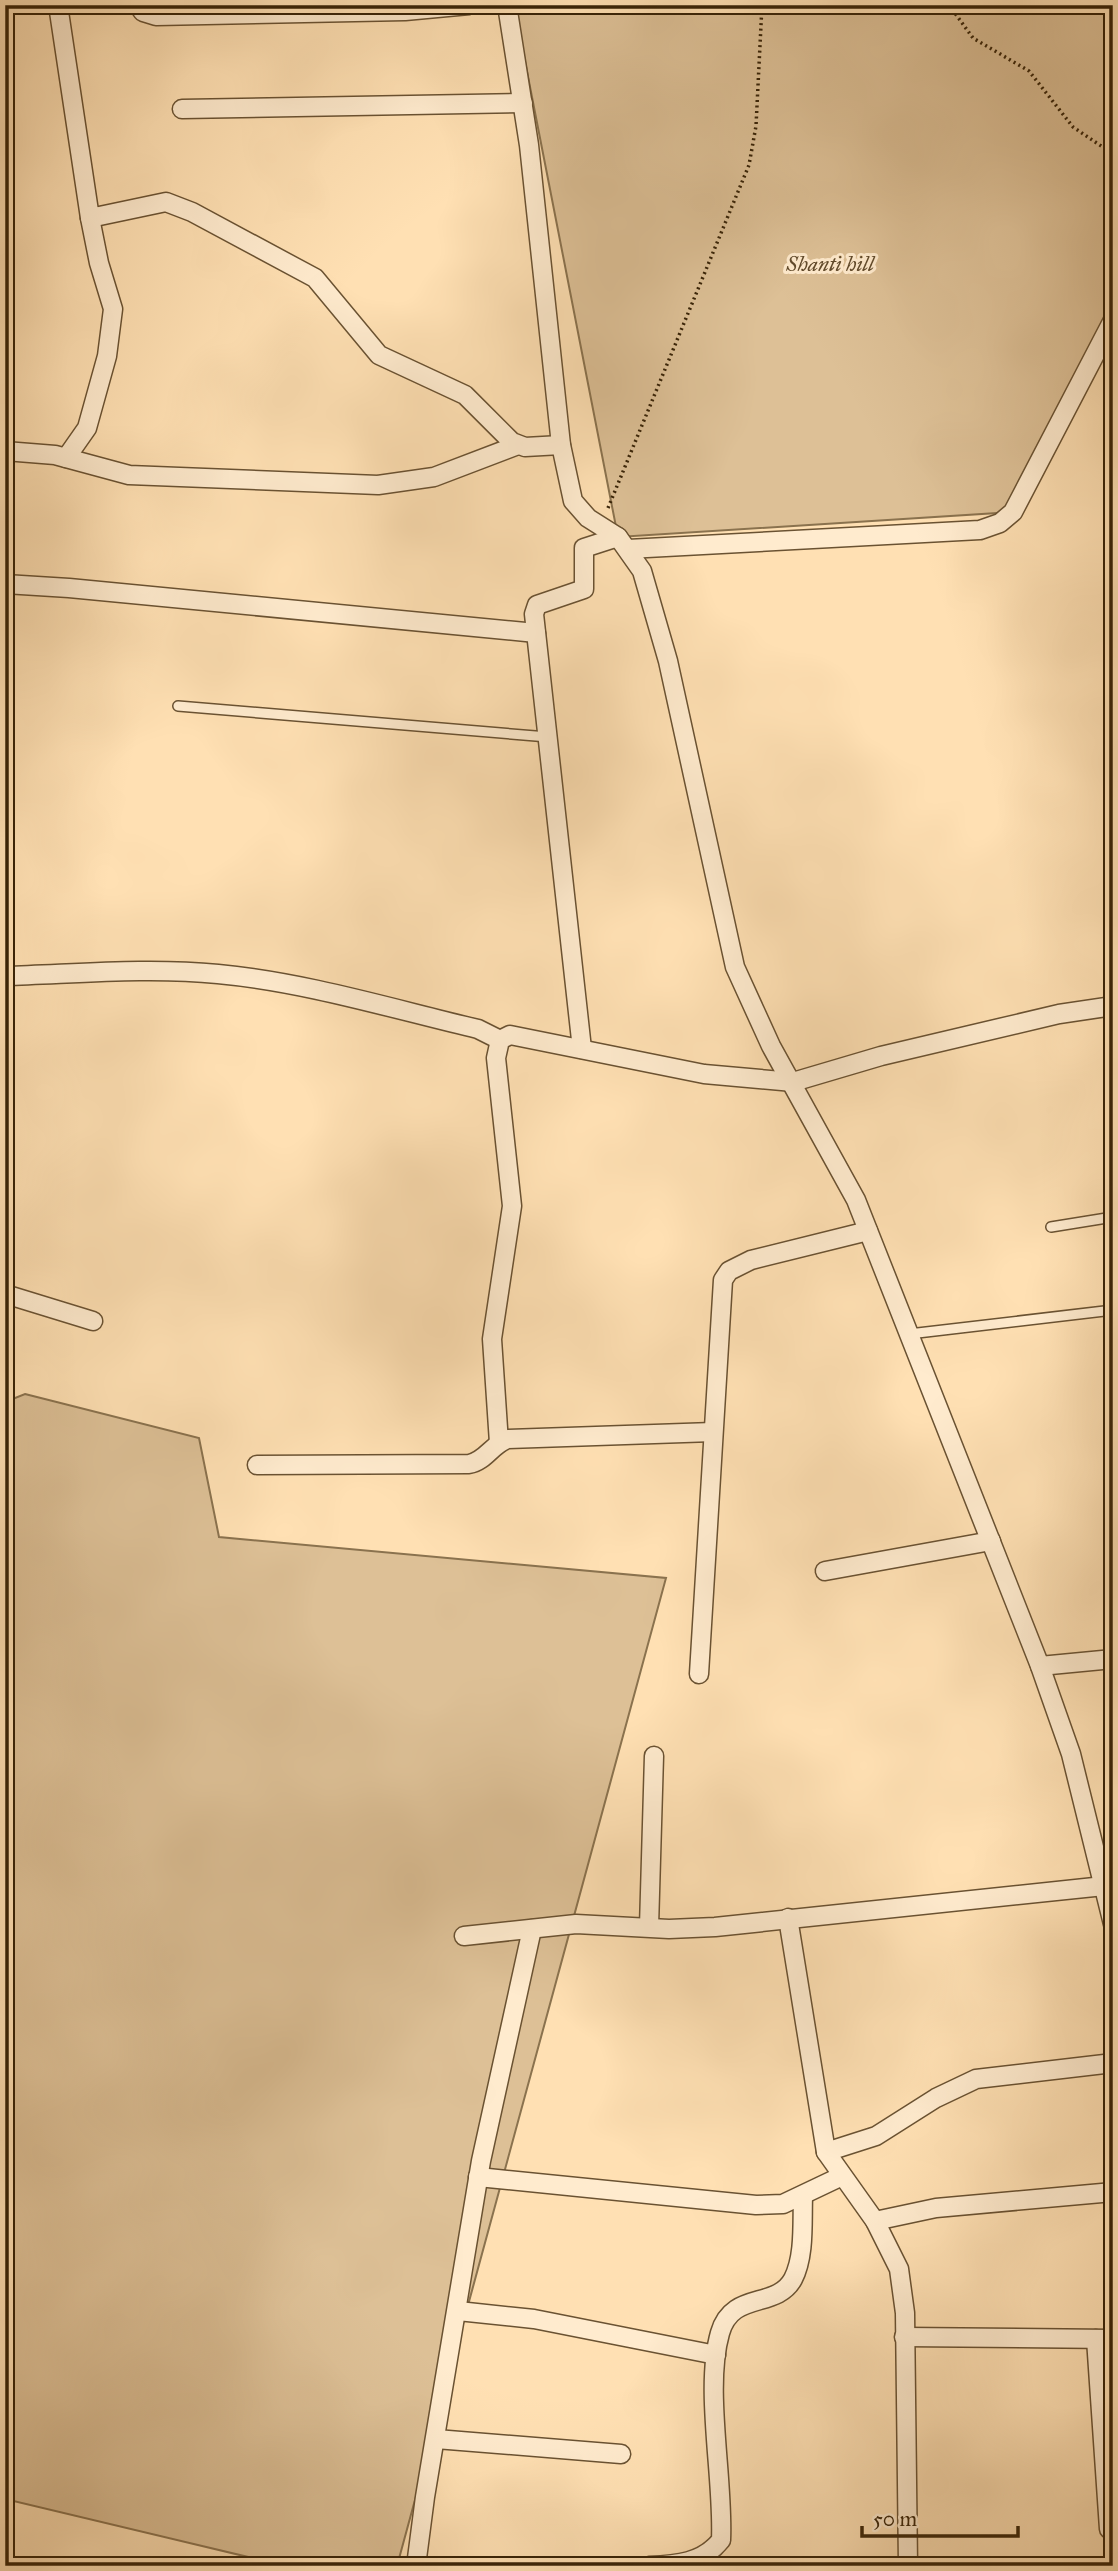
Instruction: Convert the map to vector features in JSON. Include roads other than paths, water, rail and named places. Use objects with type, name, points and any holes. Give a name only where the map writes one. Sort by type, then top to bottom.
[{"type":"street","points":[[58,5],[90,218],[99,263],[113,309],[107,356],[87,428],[66,458]]},
{"type":"street","points":[[138,5],[148,15],[169,16],[405,11],[469,5]]},
{"type":"street","points":[[508,5],[523,103],[561,445],[573,502],[580,512],[623,543],[649,588],[668,661],[734,967],[771,1046],[840,1167],[909,1334],[1040,1665],[1071,1754],[1106,1876],[1113,1924]]},
{"type":"street","points":[[182,109],[523,103]]},
{"type":"street","points":[[90,218],[166,202],[302,268],[325,287],[379,355],[465,395],[518,445]]},
{"type":"street","points":[[582,1049],[536,633],[537,605],[584,589],[584,548],[623,543],[980,530],[1000,523],[1013,512],[1113,320]]},
{"type":"street","points":[[5,451],[66,458],[129,475],[378,485],[434,477],[518,445],[561,445]]},
{"type":"street","points":[[5,584],[536,633]]},
{"type":"street","points":[[5,976],[186,971],[221,974],[277,983],[478,1029],[500,1040]]},
{"type":"street","points":[[500,1040],[510,1035],[704,1074],[793,1082],[881,1056],[1059,1014],[1113,1006]]},
{"type":"street","points":[[499,1443],[492,1339],[512,1206],[496,1058],[500,1040]]},
{"type":"street","points":[[698,1674],[721,1293],[729,1271],[751,1260],[868,1231]]},
{"type":"street","points":[[5,1294],[93,1321]]},
{"type":"street","points":[[257,1465],[469,1464],[480,1461],[499,1443],[516,1438],[713,1432]]},
{"type":"street","points":[[825,1571],[990,1541]]},
{"type":"street","points":[[1040,1665],[1113,1659]]},
{"type":"street","points":[[649,1927],[654,1756]]},
{"type":"street","points":[[464,1937],[584,1924],[715,1927],[1106,1876]]},
{"type":"street","points":[[788,1918],[826,2152],[875,2221],[899,2270],[905,2313],[908,2566]]},
{"type":"street","points":[[416,2566],[478,2177],[533,1929]]},
{"type":"street","points":[[826,2152],[876,2136],[936,2098],[976,2080],[1113,2063]]},
{"type":"street","points":[[478,2177],[756,2205],[783,2204],[842,2176]]},
{"type":"street","points":[[875,2221],[947,2207],[1113,2192]]},
{"type":"street","points":[[649,2566],[695,2560],[713,2550],[721,2540],[716,2356],[720,2332],[727,2317],[740,2304],[779,2294],[791,2282],[799,2264],[803,2196]]},
{"type":"street","points":[[458,2311],[534,2319],[716,2356]]},
{"type":"street","points":[[904,2337],[1105,2339],[1109,2529]]},
{"type":"street","points":[[436,2439],[621,2454]]},
{"type":"lane","points":[[178,706],[548,737]]},
{"type":"lane","points":[[1051,1227],[1113,1217]]},
{"type":"lane","points":[[909,1334],[1113,1310]]},
{"type":"park label","name":"Shanti hill","points":[[830,264]]}]
